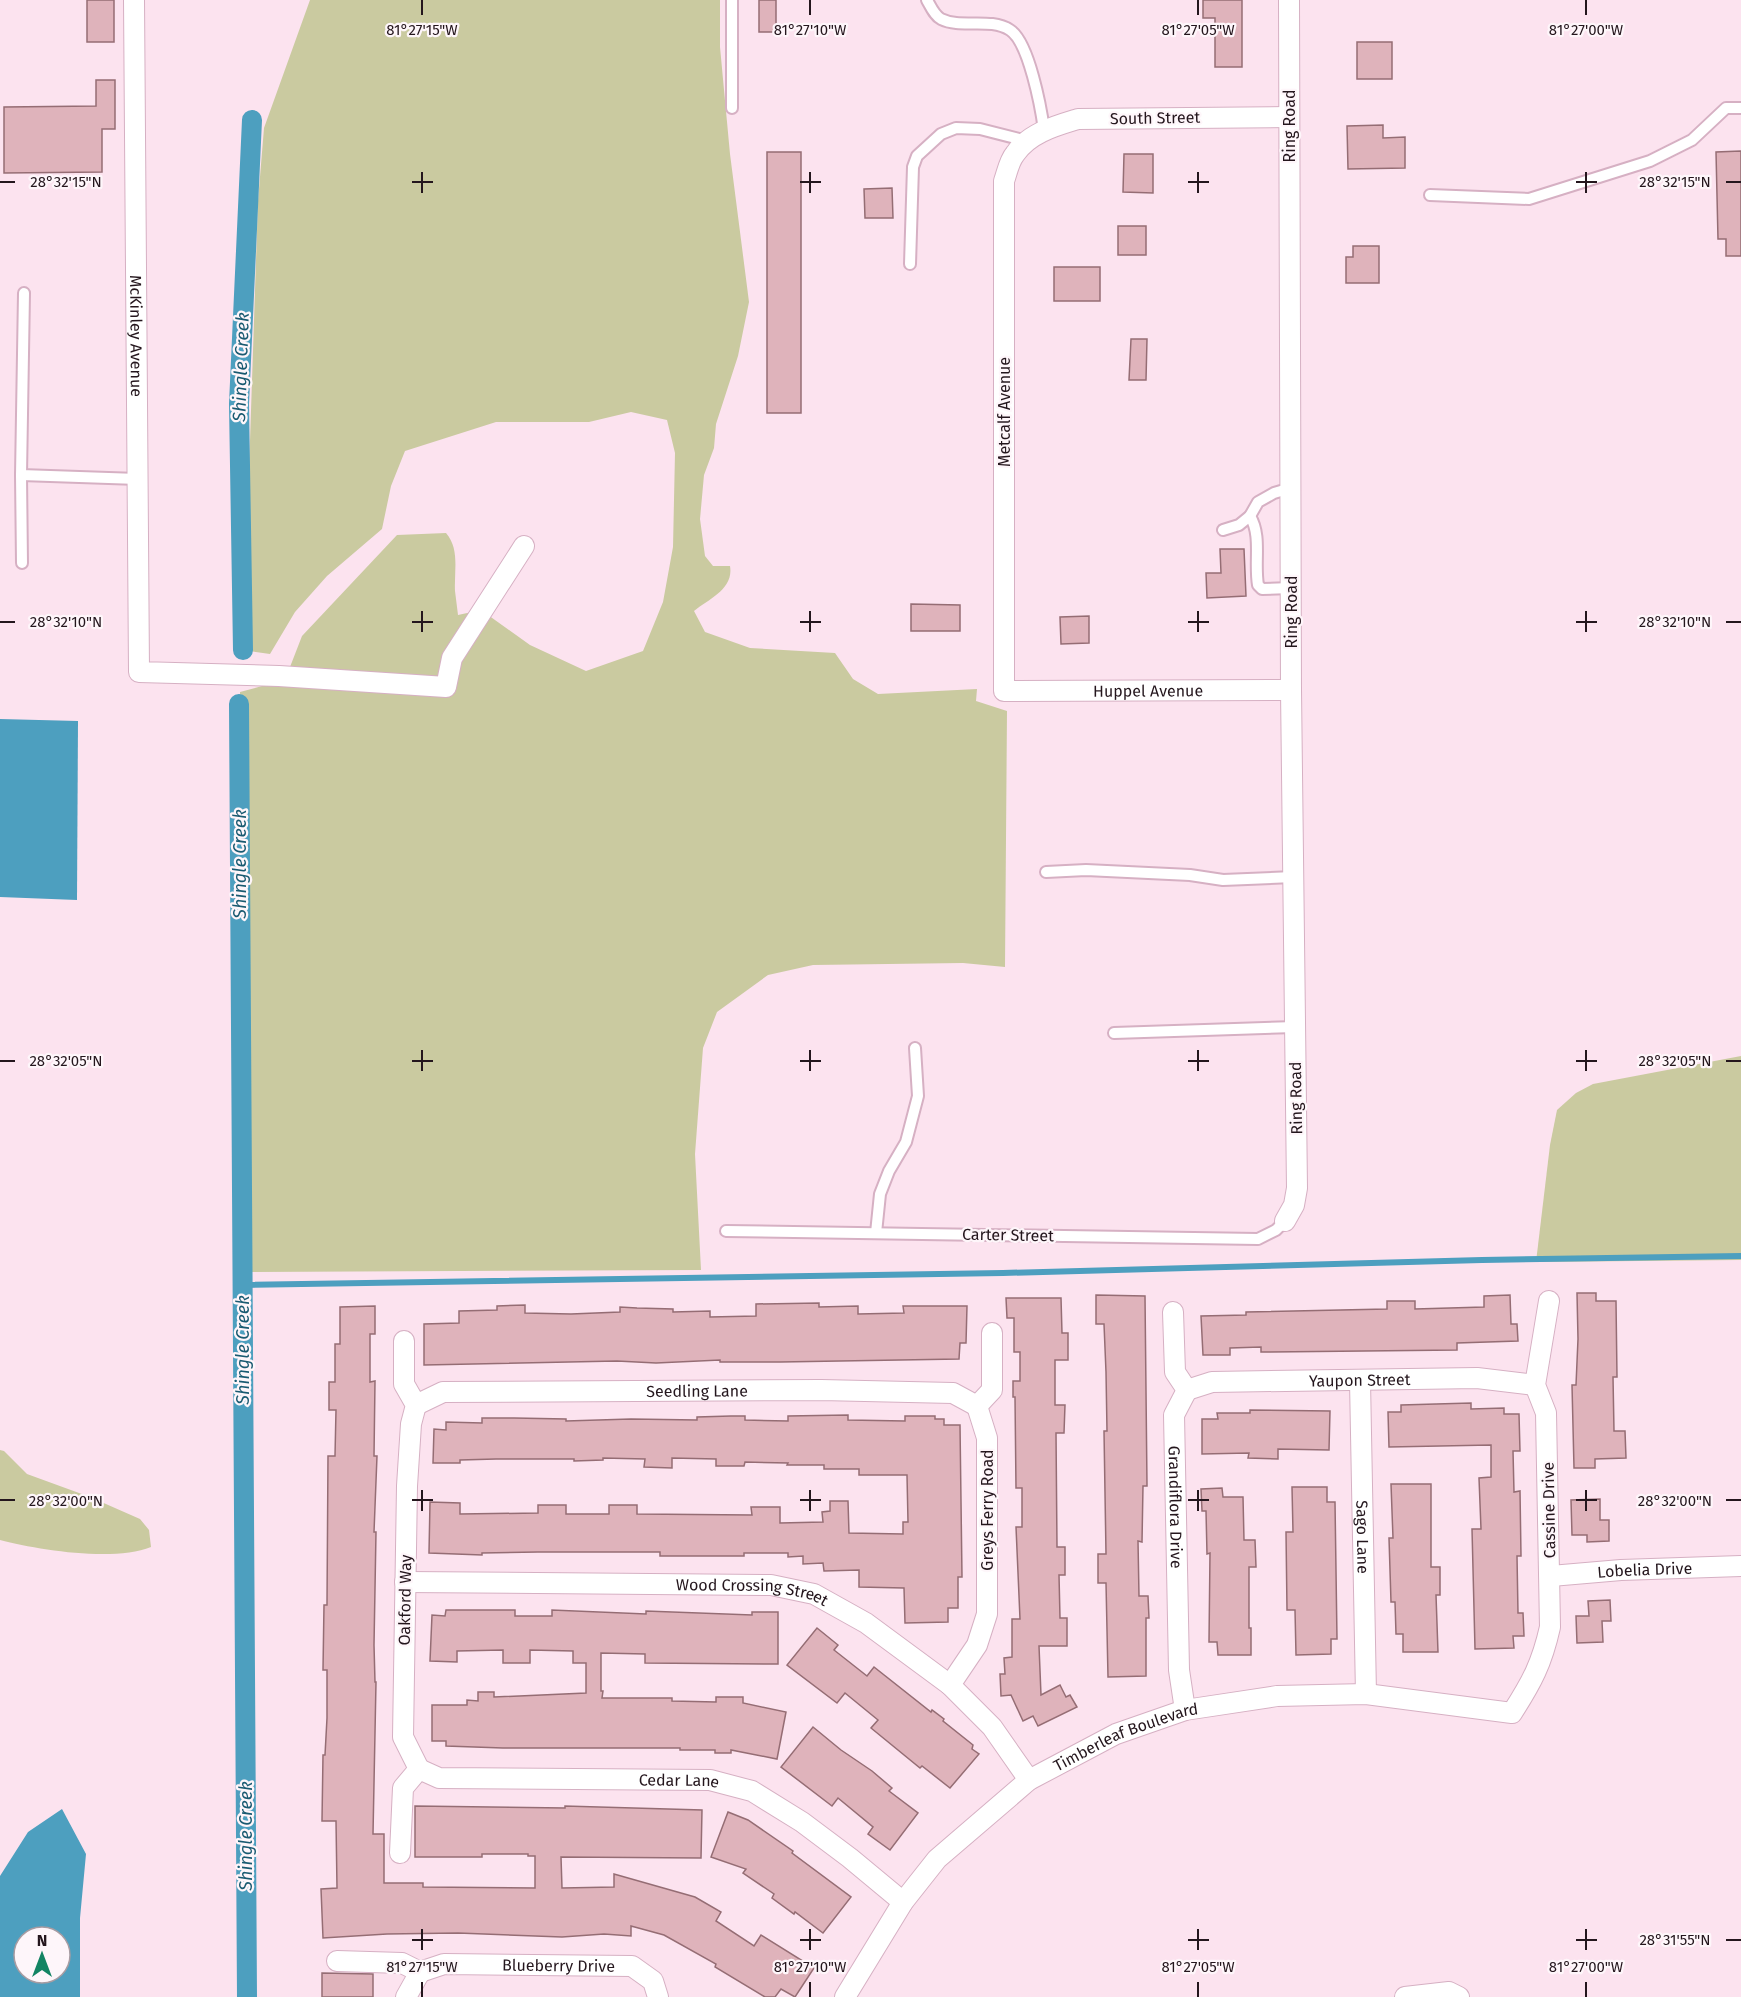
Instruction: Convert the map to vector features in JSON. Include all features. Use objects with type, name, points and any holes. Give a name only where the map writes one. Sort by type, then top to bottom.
[{"type":"street","name":"McKinley Avenue","points":[[134,0],[139,672],[279,676],[446,687],[452,658],[524,546]]},
{"type":"street","name":"Ring Road","points":[[1285,1221],[1294,1205],[1297,1188],[1291,588],[1289,0]]},
{"type":"street","name":"South Street","points":[[1036,136],[1078,119],[1289,117]]},
{"type":"street","name":"Metcalf Avenue","points":[[1004,691],[1004,181],[1014,154],[1036,136]]},
{"type":"street","name":"Huppel Avenue","points":[[1004,691],[1292,690]]},
{"type":"street","points":[[1535,1385],[1549,1301]]},
{"type":"street","points":[[1173,1312],[1175,1372],[1187,1390]]},
{"type":"street","points":[[977,1406],[992,1390],[992,1333]]},
{"type":"street","points":[[404,1341],[404,1384],[416,1405]]},
{"type":"street","name":"Yaupon Street","points":[[1187,1390],[1212,1382],[1477,1378],[1535,1385]]},
{"type":"street","name":"Sago Lane","points":[[1360,1381],[1366,1694]]},
{"type":"street","name":"Cassine Drive","points":[[1512,1713],[1534,1679],[1544,1655],[1550,1627],[1551,1576],[1546,1413],[1535,1385]]},
{"type":"street","name":"Seedling Lane","points":[[416,1405],[443,1392],[821,1390],[953,1393],[977,1406]]},
{"type":"street","name":"Grandiflora Drive","points":[[1185,1710],[1179,1670],[1174,1415],[1187,1390]]},
{"type":"street","name":"Oakford Way","points":[[416,1405],[411,1425],[407,1486],[403,1737],[419,1769]]},
{"type":"street","name":"Greys Ferry Road","points":[[950,1685],[977,1645],[987,1614],[987,1438],[977,1406]]},
{"type":"street","name":"Lobelia Drive","points":[[1551,1576],[1621,1570],[1741,1566]]},
{"type":"street","name":"Wood Crossing Street","points":[[405,1582],[771,1586],[814,1594],[866,1623],[950,1685],[992,1727],[1029,1780]]},
{"type":"street","name":"Timberleaf Boulevard","points":[[845,1997],[903,1902],[937,1859],[1029,1780],[1116,1734],[1185,1710],[1277,1696],[1366,1694],[1512,1713]]},
{"type":"street","points":[[400,1853],[403,1788],[419,1769]]},
{"type":"street","name":"Cedar Lane","points":[[419,1769],[439,1778],[710,1780],[752,1791],[802,1822],[903,1902]]},
{"type":"street","points":[[337,1961],[402,1963],[420,1972],[406,1997]]},
{"type":"street","name":"Blueberry Drive","points":[[420,1972],[444,1965],[632,1966],[653,1981],[658,1997]]},
{"type":"street","points":[[1406,1997],[1449,1992],[1459,1997]]},
{"type":"lane","points":[[732,0],[732,108]]},
{"type":"lane","points":[[910,264],[913,167],[917,156],[941,134],[956,128],[1036,136],[1040,99],[1016,34],[1001,26],[941,19],[934,13],[927,0]]},
{"type":"lane","points":[[1430,195],[1529,199],[1650,161],[1692,140],[1726,108],[1741,108]]},
{"type":"lane","points":[[22,563],[24,293]]},
{"type":"lane","points":[[21,475],[138,479]]},
{"type":"lane","points":[[1223,530],[1239,525],[1250,516],[1258,502],[1274,493],[1291,488]]},
{"type":"lane","points":[[1250,516],[1255,524],[1257,536],[1258,585],[1262,589],[1291,588]]},
{"type":"lane","points":[[1046,872],[1086,870],[1190,875],[1223,880],[1293,877]]},
{"type":"lane","points":[[1114,1033],[1294,1027]]},
{"type":"lane","points":[[876,1233],[880,1194],[889,1171],[906,1142],[918,1096],[915,1048]]},
{"type":"lane","name":"Carter Street","points":[[726,1231],[1258,1239],[1276,1230],[1285,1221]]},
{"type":"green space","points":[[310,0],[720,0],[720,47],[730,154],[749,302],[738,356],[716,424],[714,448],[704,475],[700,519],[705,556],[713,566],[730,566],[730,574],[719,593],[694,611],[705,632],[750,648],[835,653],[853,679],[878,694],[977,689],[976,701],[1007,711],[1005,967],[963,963],[813,965],[768,975],[717,1012],[703,1048],[695,1154],[701,1270],[244,1272],[240,692],[262,686],[290,667],[302,636],[397,535],[446,533],[455,553],[455,591],[458,615],[481,610],[530,645],[586,671],[643,651],[663,602],[673,547],[675,453],[667,420],[631,412],[589,422],[496,422],[405,451],[391,486],[382,529],[327,576],[295,612],[270,654],[243,650],[258,201],[264,128]]},
{"type":"green space","points":[[1741,1056],[1741,1260],[1536,1262],[1550,1145],[1557,1110],[1576,1093],[1593,1084]]},
{"type":"green space","points":[[0,1450],[4,1451],[27,1474],[90,1497],[140,1519],[149,1530],[151,1547],[117,1554],[97,1554],[55,1551],[0,1540]]},
{"type":"water","points":[[0,719],[78,721],[77,900],[0,897]]},
{"type":"water","points":[[62,1809],[86,1854],[80,1918],[80,1997],[0,1997],[0,1876],[28,1832]]},
{"type":"building","points":[[87,0],[114,0],[114,42],[87,42]]},
{"type":"building","points":[[759,0],[776,0],[776,32],[759,32]]},
{"type":"building","points":[[1203,0],[1242,0],[1242,67],[1215,67],[1215,18],[1203,18]]},
{"type":"building","points":[[1357,42],[1392,42],[1392,79],[1357,79]]},
{"type":"building","points":[[96,80],[115,80],[115,129],[102,129],[102,172],[4,173],[4,107],[96,106]]},
{"type":"building","points":[[1383,125],[1383,138],[1405,137],[1405,168],[1348,169],[1347,126]]},
{"type":"building","points":[[1741,151],[1741,256],[1726,256],[1726,239],[1718,239],[1716,152]]},
{"type":"building","points":[[767,152],[801,152],[801,413],[767,413]]},
{"type":"building","points":[[1124,154],[1153,154],[1153,193],[1123,192]]},
{"type":"building","points":[[892,188],[893,218],[865,218],[864,189]]},
{"type":"building","points":[[1118,226],[1146,226],[1146,255],[1118,255]]},
{"type":"building","points":[[1353,246],[1379,246],[1379,283],[1346,283],[1346,257],[1353,257]]},
{"type":"building","points":[[1054,267],[1100,267],[1100,301],[1054,301]]},
{"type":"building","points":[[1131,339],[1147,339],[1146,380],[1129,380]]},
{"type":"building","points":[[1220,549],[1244,549],[1246,596],[1207,598],[1206,573],[1221,573]]},
{"type":"building","points":[[911,604],[960,605],[960,631],[911,631]]},
{"type":"building","points":[[1089,616],[1089,643],[1061,644],[1060,617]]},
{"type":"building","points":[[1577,1293],[1596,1293],[1596,1301],[1616,1301],[1617,1377],[1613,1377],[1614,1431],[1625,1431],[1626,1458],[1595,1459],[1595,1468],[1574,1468],[1572,1385],[1576,1385]]},
{"type":"building","points":[[1096,1295],[1145,1296],[1147,1486],[1143,1486],[1142,1542],[1138,1541],[1139,1596],[1148,1596],[1146,1676],[1108,1677],[1106,1583],[1098,1583],[1098,1554],[1106,1554],[1104,1431],[1107,1431],[1106,1372],[1104,1324],[1096,1324]]},
{"type":"building","points":[[1510,1295],[1511,1324],[1517,1324],[1518,1341],[1457,1343],[1457,1350],[1261,1352],[1261,1347],[1230,1348],[1230,1355],[1203,1355],[1201,1316],[1246,1315],[1246,1312],[1387,1309],[1387,1301],[1415,1301],[1415,1309],[1484,1307],[1484,1296]]},
{"type":"building","points":[[1006,1298],[1061,1298],[1062,1333],[1068,1333],[1068,1360],[1055,1360],[1055,1405],[1065,1405],[1064,1433],[1056,1433],[1057,1547],[1065,1547],[1065,1575],[1059,1575],[1060,1618],[1067,1618],[1067,1646],[1039,1646],[1041,1695],[1060,1685],[1066,1697],[1070,1695],[1077,1707],[1038,1726],[1033,1716],[1023,1721],[1011,1695],[1001,1696],[1000,1674],[1005,1674],[1004,1658],[1012,1657],[1012,1619],[1020,1619],[1016,1527],[1022,1527],[1022,1488],[1016,1488],[1015,1397],[1013,1397],[1013,1381],[1020,1381],[1020,1352],[1014,1352],[1014,1318],[1007,1318]]},
{"type":"building","points":[[819,1303],[819,1307],[858,1306],[858,1314],[904,1313],[903,1306],[967,1306],[966,1343],[960,1343],[959,1359],[780,1362],[720,1362],[720,1360],[656,1363],[617,1361],[424,1365],[424,1324],[459,1323],[459,1311],[497,1310],[497,1306],[525,1305],[525,1313],[620,1312],[620,1307],[673,1309],[673,1312],[710,1311],[710,1317],[756,1316],[756,1304]]},
{"type":"building","points":[[375,1306],[375,1334],[370,1334],[370,1382],[375,1381],[374,1456],[377,1456],[374,1532],[376,1532],[374,1645],[376,1682],[373,1834],[384,1834],[384,1883],[423,1883],[423,1887],[535,1888],[535,1856],[528,1856],[528,1854],[415,1857],[415,1806],[565,1808],[565,1806],[702,1810],[701,1858],[561,1857],[562,1888],[614,1887],[614,1874],[695,1897],[721,1912],[716,1921],[754,1946],[761,1935],[814,1968],[795,1997],[781,1989],[775,1997],[765,1997],[715,1967],[716,1964],[664,1935],[631,1926],[631,1936],[604,1934],[562,1937],[458,1933],[323,1938],[321,1889],[337,1888],[336,1821],[322,1821],[323,1755],[325,1755],[327,1718],[327,1670],[323,1670],[324,1605],[327,1605],[328,1456],[335,1456],[336,1410],[329,1410],[329,1382],[335,1382],[335,1344],[340,1344],[340,1307]]},
{"type":"building","points":[[1471,1403],[1471,1409],[1504,1408],[1504,1414],[1519,1414],[1520,1451],[1513,1451],[1514,1492],[1520,1491],[1521,1556],[1517,1556],[1518,1613],[1523,1613],[1524,1636],[1513,1636],[1514,1648],[1475,1649],[1472,1529],[1481,1529],[1479,1478],[1491,1477],[1491,1445],[1389,1447],[1388,1412],[1401,1412],[1401,1405]]},
{"type":"building","points":[[1250,1410],[1330,1411],[1329,1450],[1278,1449],[1278,1459],[1248,1458],[1249,1453],[1202,1454],[1202,1419],[1218,1419],[1217,1413],[1250,1413]]},
{"type":"building","points":[[848,1415],[848,1420],[905,1421],[905,1416],[935,1416],[935,1419],[944,1419],[944,1425],[960,1425],[962,1577],[958,1577],[958,1608],[948,1608],[948,1622],[905,1623],[904,1588],[859,1587],[859,1570],[824,1571],[823,1563],[803,1564],[803,1556],[788,1557],[788,1553],[744,1553],[744,1556],[660,1556],[660,1552],[538,1552],[482,1553],[482,1555],[429,1553],[430,1502],[460,1503],[460,1514],[538,1513],[538,1505],[566,1505],[566,1514],[609,1514],[609,1505],[637,1505],[637,1514],[752,1515],[751,1507],[780,1507],[780,1523],[823,1522],[822,1512],[830,1511],[830,1501],[848,1501],[849,1533],[903,1534],[903,1522],[908,1522],[907,1475],[859,1475],[859,1469],[824,1469],[824,1465],[787,1465],[788,1463],[745,1462],[744,1466],[716,1466],[716,1459],[672,1458],[672,1468],[644,1467],[645,1459],[603,1458],[603,1460],[574,1461],[574,1459],[460,1460],[460,1463],[433,1463],[434,1429],[446,1430],[446,1422],[482,1423],[482,1418],[566,1419],[566,1421],[697,1420],[697,1417],[731,1416],[745,1416],[745,1420],[788,1421],[788,1416]]},
{"type":"building","points":[[1391,1484],[1431,1484],[1431,1567],[1440,1567],[1440,1595],[1436,1595],[1438,1652],[1403,1652],[1403,1634],[1396,1634],[1395,1602],[1391,1602],[1389,1538],[1393,1538]]},
{"type":"building","points":[[1292,1487],[1327,1487],[1327,1502],[1335,1502],[1337,1639],[1331,1639],[1331,1654],[1296,1655],[1295,1610],[1287,1610],[1286,1532],[1293,1532]]},
{"type":"building","points":[[1222,1488],[1223,1497],[1243,1497],[1244,1540],[1255,1540],[1256,1567],[1249,1567],[1251,1655],[1218,1655],[1217,1642],[1209,1642],[1210,1553],[1207,1554],[1206,1511],[1202,1511],[1201,1489]]},
{"type":"building","points":[[1600,1499],[1600,1520],[1609,1520],[1609,1541],[1587,1542],[1587,1535],[1572,1535],[1571,1500]]},
{"type":"building","points":[[1610,1600],[1611,1621],[1602,1621],[1603,1642],[1577,1643],[1576,1616],[1589,1616],[1588,1601]]},
{"type":"building","points":[[446,1610],[515,1610],[515,1616],[552,1616],[552,1610],[752,1615],[752,1612],[778,1612],[778,1664],[645,1663],[645,1654],[601,1653],[602,1698],[672,1698],[672,1701],[716,1702],[716,1697],[743,1697],[743,1703],[786,1712],[777,1759],[731,1750],[731,1753],[715,1753],[715,1750],[680,1750],[680,1748],[503,1748],[446,1746],[446,1741],[432,1741],[432,1705],[467,1705],[467,1700],[478,1701],[478,1692],[494,1692],[494,1697],[586,1693],[586,1663],[573,1663],[573,1651],[530,1650],[530,1663],[503,1663],[503,1650],[457,1651],[457,1662],[430,1661],[432,1615],[445,1616]]},
{"type":"building","points":[[817,1628],[838,1645],[834,1650],[867,1676],[874,1667],[931,1712],[932,1710],[944,1719],[943,1721],[973,1745],[972,1749],[979,1754],[950,1788],[922,1766],[920,1768],[871,1728],[878,1720],[845,1693],[837,1703],[787,1665]]},
{"type":"building","points":[[813,1727],[872,1771],[892,1788],[889,1791],[918,1813],[890,1850],[868,1834],[873,1827],[838,1798],[832,1806],[781,1767]]},
{"type":"building","points":[[728,1812],[748,1820],[793,1851],[792,1853],[851,1897],[823,1933],[772,1898],[774,1894],[743,1873],[746,1869],[711,1857]]},
{"type":"building","points":[[322,1973],[373,1974],[373,1997],[322,1997]]},
{"type":"waterway","name":"Shingle Creek","points":[[243,650],[239,404],[252,120]]},
{"type":"waterway","name":"Shingle Creek","points":[[239,704],[247,1997]]},
{"type":"waterway","points":[[244,1285],[1003,1273],[1482,1260],[1741,1256]]}]
